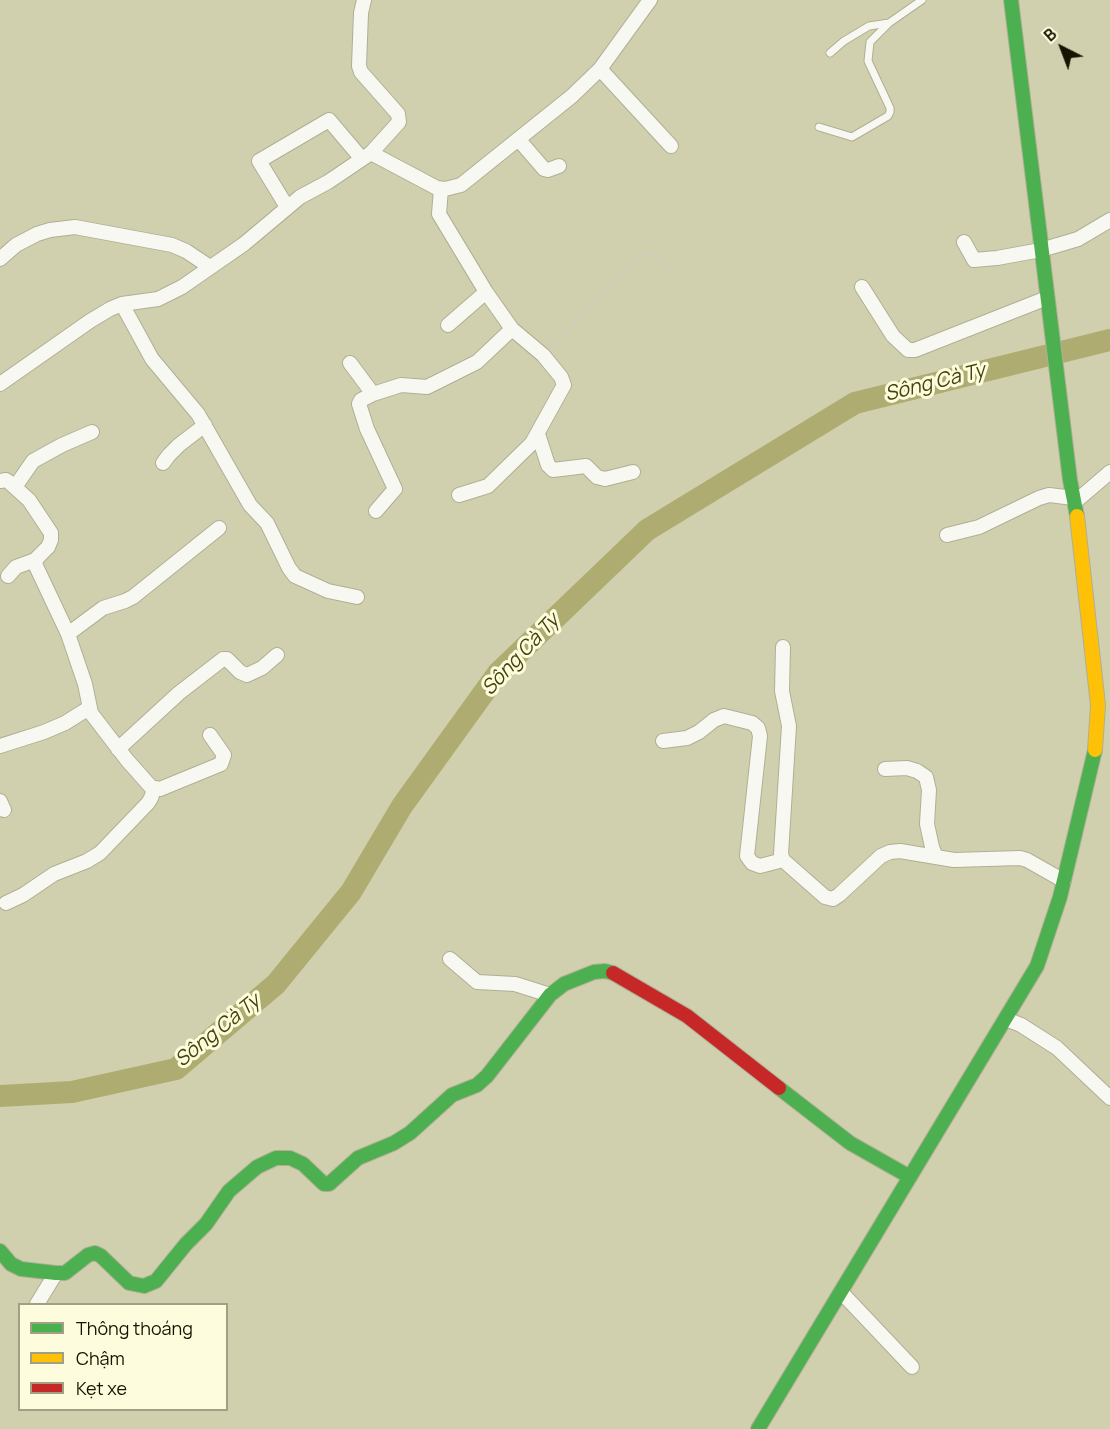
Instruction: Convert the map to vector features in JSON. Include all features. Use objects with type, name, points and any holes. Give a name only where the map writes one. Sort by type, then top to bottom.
[{"type":"street","points":[[0,384],[110,309],[122,304],[164,297],[244,244],[287,207],[366,156],[397,126],[399,118],[396,112],[361,72],[359,66],[361,13],[364,0]]},
{"type":"street","points":[[287,207],[259,160],[329,120],[366,156],[407,171],[429,184],[441,189],[454,187],[470,179],[572,96],[600,69],[650,0]]},
{"type":"street","points":[[758,1429],[1006,1020],[1041,956],[1064,881],[1093,763],[1098,728],[1098,705],[1075,500],[1071,488],[1047,302],[1032,159],[1011,0]]},
{"type":"street","points":[[600,69],[671,146]]},
{"type":"street","points":[[519,140],[544,169],[559,166]]},
{"type":"street","points":[[441,189],[439,214],[486,292],[512,329],[543,355],[561,377],[564,385],[532,443],[488,486],[459,495]]},
{"type":"street","points":[[964,242],[974,260],[997,258],[1041,250],[1078,239],[1110,220]]},
{"type":"street","points":[[1,255],[37,234],[75,227],[172,245],[186,251],[210,267]]},
{"type":"street","points":[[862,287],[892,336],[908,350],[915,350],[1047,302]]},
{"type":"street","points":[[448,325],[486,292]]},
{"type":"street","points":[[122,304],[152,359],[205,425],[250,505],[267,523],[295,576],[328,591],[357,597]]},
{"type":"street","points":[[376,511],[395,489],[371,438],[359,404],[373,394],[401,385],[432,386],[477,362],[512,329]]},
{"type":"street","points":[[350,363],[373,394]]},
{"type":"street","points":[[164,463],[169,454],[205,425]]},
{"type":"street","points":[[15,487],[33,461],[92,432]]},
{"type":"street","points":[[538,434],[548,465],[553,470],[586,466],[597,477],[605,479],[633,472]]},
{"type":"street","points":[[947,535],[979,527],[1049,495],[1075,500],[1110,472]]},
{"type":"street","points":[[0,481],[6,480],[33,504],[51,533],[48,547],[35,560],[16,567],[8,576]]},
{"type":"street","points":[[68,634],[103,608],[125,602],[133,597],[219,528]]},
{"type":"street","points":[[35,560],[68,634],[85,684],[89,708],[100,727],[154,789],[160,789],[221,764],[224,755],[210,735]]},
{"type":"street","points":[[783,647],[782,692],[789,726],[781,854],[783,860],[830,899],[839,895],[881,856],[900,851],[971,860],[1020,858],[1064,881]]},
{"type":"street","points":[[118,748],[179,693],[221,660],[227,659],[240,672],[247,675],[262,668],[277,655]]},
{"type":"street","points":[[0,746],[44,732],[65,723],[89,708]]},
{"type":"street","points":[[663,741],[687,738],[724,716],[752,723],[758,728],[760,736],[747,856],[752,863],[760,866],[783,860]]},
{"type":"street","points":[[885,769],[907,768],[926,777],[928,782],[927,824],[936,857]]},
{"type":"street","points":[[6,903],[23,895],[54,874],[87,861],[104,850],[152,798],[154,789]]},
{"type":"street","points":[[450,960],[477,981],[515,984],[550,995]]},
{"type":"street","points":[[0,1251],[11,1264],[21,1269],[56,1273],[65,1273],[88,1255],[95,1253],[129,1283],[144,1286],[156,1281],[186,1244],[206,1224],[230,1191],[258,1167],[276,1158],[290,1158],[303,1164],[324,1184],[329,1184],[358,1158],[394,1143],[410,1133],[452,1095],[477,1085],[487,1076],[550,995],[564,984],[594,972],[605,971],[616,974],[687,1016],[850,1143],[910,1177]]},
{"type":"street","points":[[1006,1020],[1021,1025],[1057,1048],[1110,1098]]},
{"type":"street","points":[[38,1303],[56,1273]]},
{"type":"street","points":[[841,1292],[912,1367]]},
{"type":"lane","points":[[819,127],[852,137],[890,112],[868,61],[870,42],[889,23],[922,0]]},
{"type":"lane","points":[[830,54],[844,41],[869,26],[889,23]]},
{"type":"path","points":[[543,355],[642,254],[646,252],[655,255],[675,275]]},
{"type":"waterway","name":"Sông Cà Ty","points":[[0,1096],[72,1092],[176,1069],[276,984],[351,892],[402,806],[498,673],[647,530],[855,403],[1110,340]]},
{"type":"traffic: fast","points":[[1011,0],[1070,480],[1077,516]]},
{"type":"traffic: fast","points":[[758,1429],[1037,966],[1060,897],[1095,750]]},
{"type":"traffic: fast","points":[[0,1251],[11,1264],[21,1269],[56,1273],[65,1273],[88,1255],[95,1253],[129,1283],[144,1286],[156,1281],[186,1244],[206,1224],[229,1191],[257,1167],[276,1158],[290,1158],[303,1164],[324,1184],[329,1184],[358,1158],[394,1143],[410,1133],[452,1095],[477,1085],[487,1076],[550,995],[564,984],[594,972],[613,973]]},
{"type":"traffic: fast","points":[[779,1088],[850,1143],[910,1177]]},
{"type":"traffic: slow","points":[[1077,516],[1098,705],[1095,750]]},
{"type":"traffic: jam","points":[[613,973],[687,1016],[779,1088]]}]
